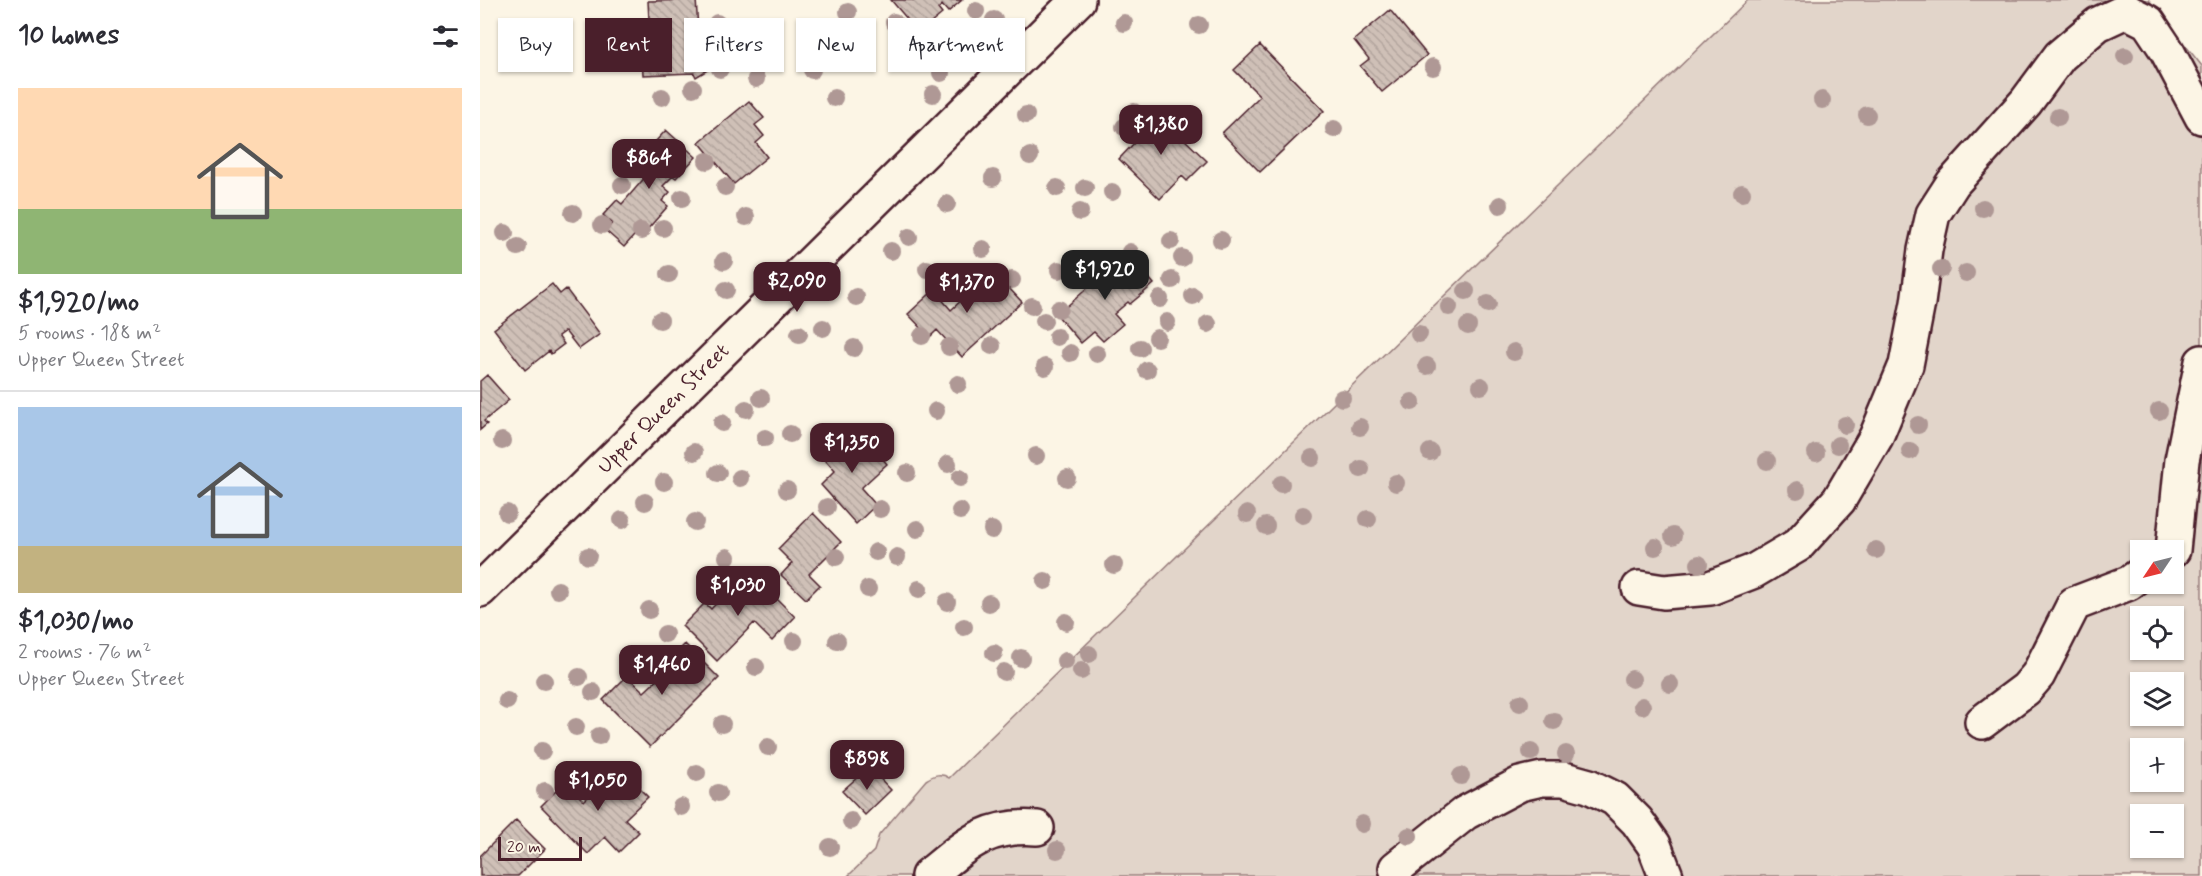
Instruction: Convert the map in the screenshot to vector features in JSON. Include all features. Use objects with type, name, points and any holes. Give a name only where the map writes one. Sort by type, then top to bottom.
[{"type":"street","name":"Upper Queen Street","points":[[480,590],[1078,0]]},
{"type":"street","points":[[1639,588],[1664,592],[1710,588],[1754,571],[1798,544],[1839,500],[1876,437],[1906,365],[1925,250],[1934,214],[1953,183],[2026,102],[2060,56],[2098,24],[2126,11],[2148,22],[2202,98]]},
{"type":"street","points":[[2171,57],[2202,117]]},
{"type":"street","points":[[2174,540],[2182,460],[2202,362]]},
{"type":"street","points":[[1982,722],[2026,690],[2038,675],[2074,604],[2130,583]]},
{"type":"street","points":[[1395,868],[1465,813],[1520,784],[1542,779],[1564,779],[1589,786],[1614,799],[1636,821],[1654,845],[1666,876]]},
{"type":"street","points":[[928,876],[984,835],[1017,827],[1037,828]]},
{"type":"shaded area","points":[[1748,0],[2149,0],[2202,66],[2202,876],[848,876],[874,851],[879,835],[926,780],[943,775],[949,778]]},
{"type":"building","points":[[696,0],[697,18],[684,18],[684,72],[704,72],[696,77],[694,73],[643,75],[643,72],[672,72],[672,18],[649,18],[648,1]]},
{"type":"building","points":[[891,0],[962,0],[948,12],[942,5],[938,9],[942,14],[937,18],[906,18]]},
{"type":"building","points":[[1390,10],[1427,55],[1382,92],[1360,66],[1369,59],[1354,40]]},
{"type":"building","points":[[1260,45],[1324,111],[1260,172],[1222,133],[1260,96],[1234,70]]},
{"type":"building","points":[[749,101],[764,118],[755,125],[764,136],[756,143],[767,157],[734,184],[699,142]]},
{"type":"building","points":[[1156,112],[1207,161],[1187,181],[1182,176],[1160,199],[1119,159],[1136,141],[1132,137]]},
{"type":"building","points":[[666,130],[696,157],[676,178],[673,176],[663,186],[670,192],[662,201],[668,206],[646,231],[642,227],[624,247],[606,231],[612,223],[603,215],[617,200],[622,204],[647,175],[641,169],[652,157],[646,152]]},
{"type":"building","points":[[1133,259],[1154,284],[1114,314],[1123,324],[1103,341],[1094,332],[1081,343],[1057,315],[1091,285],[1087,280],[1104,265],[1110,272],[1123,260],[1127,265]]},
{"type":"building","points":[[993,271],[1022,302],[962,357],[937,330],[930,337],[908,314],[934,290],[951,310]]},
{"type":"building","points":[[552,284],[560,294],[566,289],[600,334],[579,349],[565,331],[558,336],[564,344],[551,354],[549,351],[525,370],[494,329]]},
{"type":"building","points":[[487,375],[509,400],[484,421],[487,424],[480,430],[480,381]]},
{"type":"building","points":[[857,429],[887,464],[861,488],[876,505],[856,524],[821,485],[835,471],[818,452],[831,441],[837,447]]},
{"type":"building","points":[[813,513],[841,542],[809,574],[820,585],[806,599],[781,575],[792,563],[778,549]]},
{"type":"building","points":[[752,574],[795,617],[772,641],[754,623],[717,661],[682,626],[705,603],[711,609],[736,583],[740,586]]},
{"type":"building","points":[[685,644],[719,678],[650,747],[603,700],[627,676],[644,692],[657,680],[653,677]]},
{"type":"building","points":[[618,767],[648,797],[625,819],[639,832],[619,852],[605,837],[588,854],[541,806],[565,782],[584,801]]},
{"type":"building","points":[[869,767],[891,790],[865,815],[842,791]]},
{"type":"building","points":[[516,820],[545,849],[518,876],[480,876],[480,856]]}]
